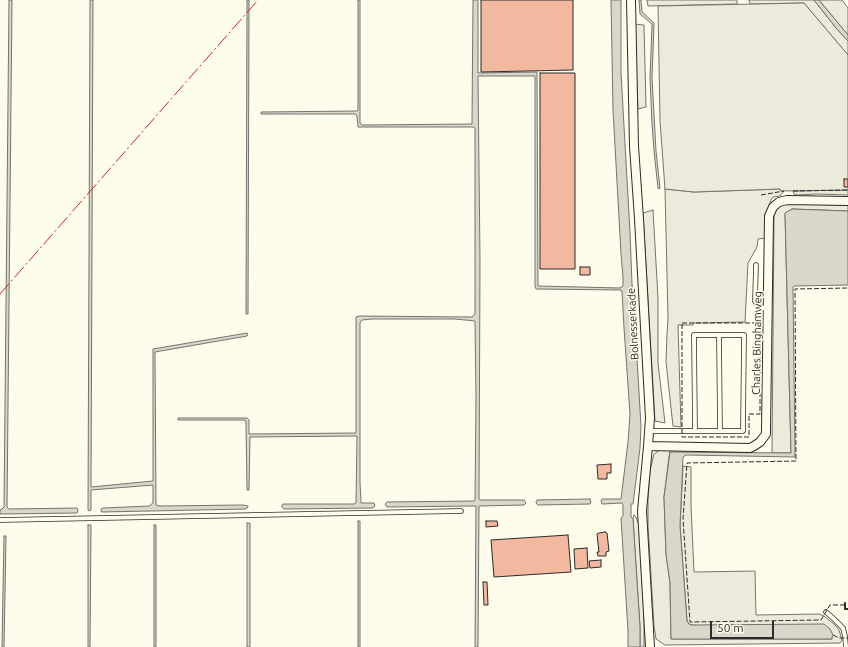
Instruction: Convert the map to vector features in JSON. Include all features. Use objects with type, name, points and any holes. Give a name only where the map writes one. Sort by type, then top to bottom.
[{"type":"street","name":"Bolnesserkade","points":[[630,0],[634,146],[650,418],[642,511],[650,647]]},
{"type":"street","name":"Charles Binghamweg","points":[[648,446],[750,448],[760,442],[766,434],[769,216],[773,207],[779,202],[787,200],[848,201]]},
{"type":"lane","points":[[756,265],[755,301],[758,306],[768,308]]},
{"type":"lane","points":[[649,431],[695,431],[743,431],[744,335],[694,335],[695,431]]},
{"type":"lane","points":[[719,335],[720,431]]},
{"type":"lane","points":[[0,520],[461,511]]},
{"type":"lane","points":[[826,612],[843,628],[846,647]]},
{"type":"shaded area","points":[[9,0],[12,0],[7,507],[9,509],[77,508],[77,513],[0,514],[0,510],[4,507]]},
{"type":"shaded area","points":[[90,0],[93,0],[91,487],[153,481],[153,349],[247,333],[247,336],[155,352],[156,505],[243,505],[248,506],[246,509],[101,511],[103,508],[149,506],[153,503],[153,485],[91,490],[91,510],[88,510]]},
{"type":"shaded area","points":[[247,0],[249,0],[248,314],[246,314]]},
{"type":"shaded area","points":[[358,0],[360,0],[360,123],[362,125],[472,124],[473,0],[478,0],[478,73],[537,72],[538,286],[620,288],[623,285],[623,277],[613,110],[611,0],[621,0],[621,73],[641,427],[633,504],[631,504],[640,627],[640,647],[628,647],[621,518],[623,516],[623,505],[622,503],[602,504],[601,501],[602,499],[621,499],[628,442],[630,414],[622,292],[621,290],[536,289],[535,76],[478,76],[480,261],[479,498],[480,500],[524,500],[526,503],[524,505],[479,506],[478,647],[475,647],[476,506],[387,507],[385,504],[387,502],[475,500],[475,321],[455,319],[372,319],[361,321],[361,503],[374,503],[375,506],[373,508],[284,509],[282,507],[283,504],[356,503],[357,436],[250,437],[249,490],[247,490],[245,420],[178,420],[178,418],[247,418],[249,420],[249,434],[356,433],[356,317],[472,317],[475,314],[475,128],[358,127],[357,116],[355,114],[261,114],[261,112],[358,110]]},
{"type":"shaded area","points":[[639,0],[641,0],[642,12],[654,24],[652,78],[659,189],[654,151],[650,78],[652,25],[640,14]]},
{"type":"shaded area","points":[[647,0],[737,0],[737,4],[648,6]]},
{"type":"shaded area","points":[[749,0],[814,0],[848,41],[848,55],[804,3],[750,4]]},
{"type":"shaded area","points":[[814,0],[819,0],[848,35],[848,41],[836,28]]},
{"type":"shaded area","points":[[819,0],[842,0],[848,8],[848,35]]},
{"type":"shaded area","points":[[804,3],[848,55],[848,190],[781,191],[780,189],[694,192],[665,189],[660,121],[658,6]]},
{"type":"shaded area","points":[[634,24],[644,25],[646,107],[638,109]]},
{"type":"shaded area","points":[[665,189],[694,192],[780,189],[781,191],[784,191],[780,196],[773,197],[771,200],[767,213],[767,238],[758,239],[757,247],[748,263],[745,322],[694,323],[693,325],[678,325],[681,427],[673,426],[666,362],[668,318]]},
{"type":"shaded area","points":[[848,190],[848,195],[797,195],[794,194],[793,191]]},
{"type":"shaded area","points":[[786,204],[848,205],[848,211],[792,209],[785,214],[791,453],[772,453],[774,216],[776,209]]},
{"type":"shaded area","points":[[792,209],[848,211],[848,285],[793,287],[795,457],[686,455],[683,457],[680,526],[687,621],[691,625],[824,624],[830,629],[833,635],[832,639],[671,639],[670,583],[666,554],[664,497],[670,452],[791,453],[785,213]]},
{"type":"shaded area","points":[[653,210],[658,298],[658,363],[665,423],[655,421],[643,213]]},
{"type":"shaded area","points":[[670,449],[664,497],[666,554],[670,583],[671,639],[832,639],[832,637],[689,624],[687,621],[680,526],[683,466],[691,467],[694,572],[755,571],[756,615],[819,614],[824,616],[839,630],[842,640],[840,643],[665,645],[656,639],[648,525],[650,471],[654,454],[660,450]]},
{"type":"shaded area","points":[[590,499],[590,504],[538,505],[536,503],[537,500]]},
{"type":"shaded area","points":[[634,515],[639,525],[644,614],[644,647],[640,647]]},
{"type":"shaded area","points":[[358,521],[360,521],[360,647],[358,647]]},
{"type":"shaded area","points":[[247,523],[250,523],[250,647],[247,647]]},
{"type":"shaded area","points":[[88,525],[91,525],[90,647],[88,647]]},
{"type":"shaded area","points":[[154,525],[156,525],[156,647],[154,647]]},
{"type":"shaded area","points":[[4,536],[6,536],[4,647],[2,647]]},
{"type":"building","points":[[481,0],[573,0],[573,70],[481,72]]},
{"type":"building","points":[[540,73],[575,73],[575,269],[540,269]]},
{"type":"building","points":[[844,179],[848,179],[848,187],[844,187]]},
{"type":"building","points":[[580,267],[590,267],[590,275],[580,275]]},
{"type":"building","points":[[611,464],[611,473],[607,473],[607,479],[598,479],[597,465]]},
{"type":"building","points":[[486,521],[497,521],[498,526],[486,527]]},
{"type":"building","points":[[607,533],[609,551],[606,552],[606,556],[598,556],[597,534]]},
{"type":"building","points":[[568,535],[571,572],[494,577],[491,540]]},
{"type":"building","points":[[587,548],[588,568],[575,569],[574,549]]},
{"type":"building","points":[[601,560],[601,567],[590,568],[589,561]]},
{"type":"building","points":[[483,582],[487,582],[488,605],[484,605]]},
{"type":"fence","points":[[793,191],[848,190]]},
{"type":"fence","points":[[761,195],[784,191]]},
{"type":"fence","points":[[845,605],[830,605],[821,620],[690,622],[683,519],[687,463],[796,461],[795,289],[848,288]]},
{"type":"fence","points":[[682,323],[760,323],[760,414],[749,414],[749,437],[682,437],[682,323]]},
{"type":"fence","points":[[833,635],[839,638],[848,638]]},
{"type":"wall","points":[[845,603],[845,609],[848,609]]},
{"type":"power","points":[[0,294],[258,0]]}]
